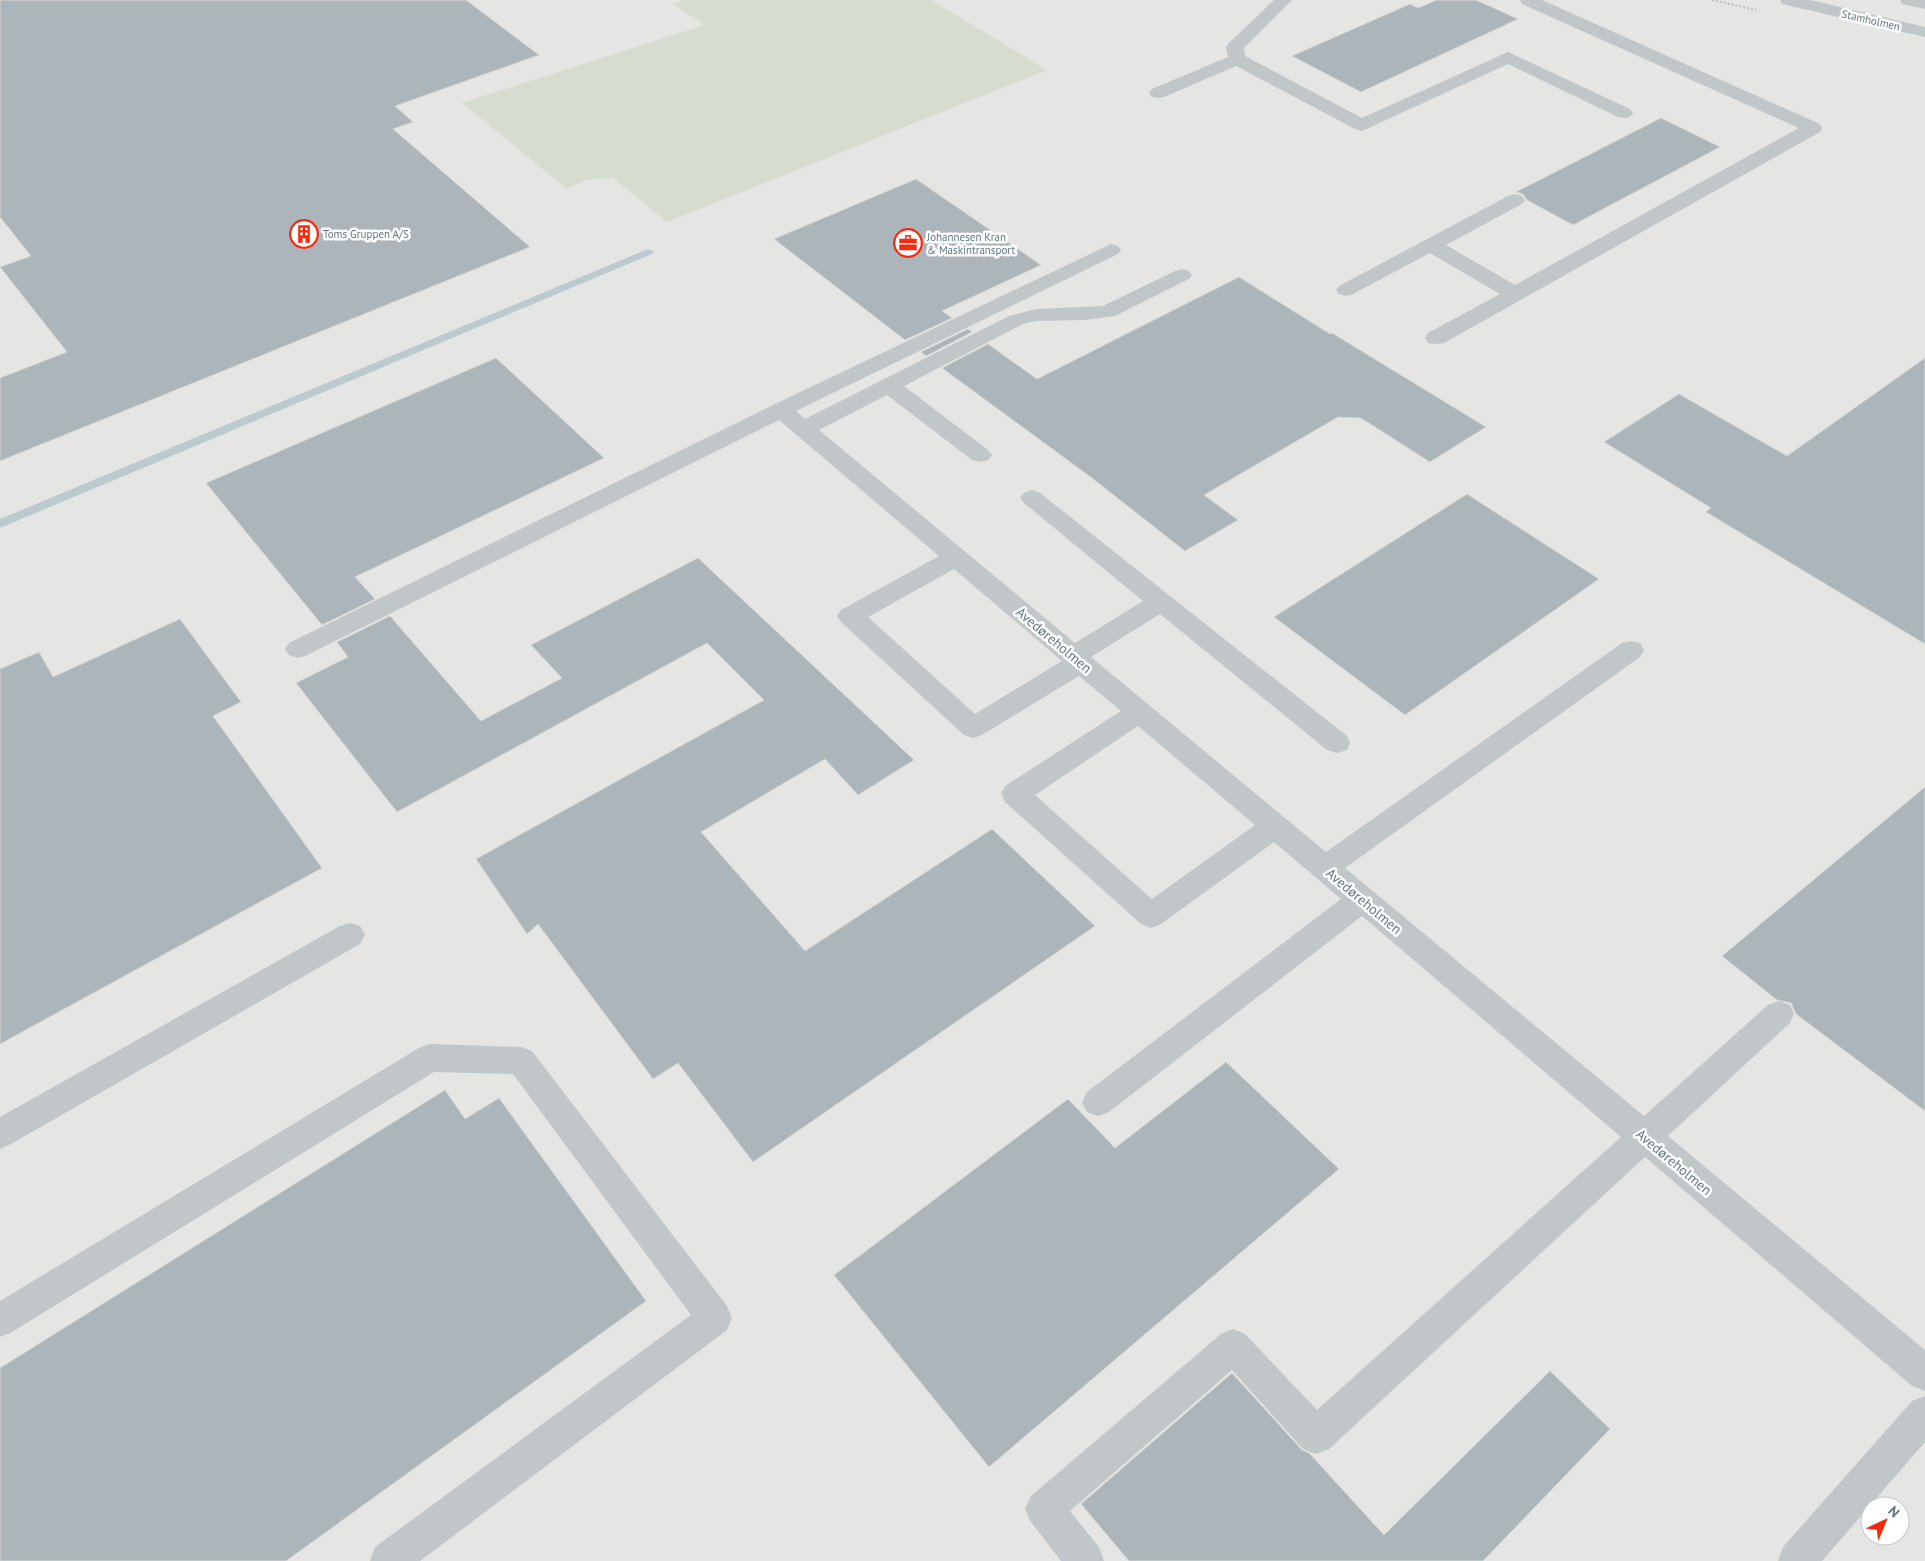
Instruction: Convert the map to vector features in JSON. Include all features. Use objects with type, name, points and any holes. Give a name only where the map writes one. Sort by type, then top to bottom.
[{"type":"street","points":[[1237,59],[1235,47],[1284,0]]},
{"type":"street","points":[[1436,338],[1813,128],[1528,0]]},
{"type":"street","name":"Stamholmen","points":[[1788,0],[1925,32]]},
{"type":"street","points":[[1908,0],[1925,4]]},
{"type":"street","points":[[1237,59],[1362,125],[1508,57],[1624,113]]},
{"type":"street","points":[[1158,93],[1237,59]]},
{"type":"street","points":[[1346,290],[1515,200]]},
{"type":"street","points":[[1431,245],[1515,294]]},
{"type":"street","points":[[298,649],[1110,250]]},
{"type":"street","points":[[803,429],[1016,320],[1036,315],[1108,312],[1182,275]]},
{"type":"street","points":[[889,385],[980,455]]},
{"type":"street","name":"Avedøreholmen","points":[[781,410],[1925,1373]]},
{"type":"street","points":[[1032,498],[1337,743]]},
{"type":"street","points":[[956,557],[850,616],[973,728],[1160,602]]},
{"type":"street","points":[[1324,868],[1631,650]]},
{"type":"street","points":[[1140,712],[1015,794],[1151,916],[1275,826]]},
{"type":"street","points":[[1098,1102],[1363,899]]},
{"type":"street","points":[[0,1134],[350,935]]},
{"type":"street","points":[[1085,1561],[1044,1509],[1233,1346],[1316,1436],[1779,1014]]},
{"type":"street","points":[[0,1320],[430,1058],[521,1061],[715,1318],[389,1561]]},
{"type":"street","points":[[1797,1561],[1925,1414]]},
{"type":"shaded area","points":[[0,0],[1925,0],[1925,1561],[0,1561]]},
{"type":"shaded area","points":[[683,0],[931,0],[1047,70],[667,222],[613,178],[587,180],[566,188],[462,103],[704,25],[673,4]]},
{"type":"building","name":"Toms Gruppen A/S","points":[[0,0],[466,0],[539,55],[395,106],[413,122],[393,129],[530,247],[0,461],[0,378],[67,352],[0,267],[31,256],[0,217]]},
{"type":"building","points":[[1437,0],[1476,0],[1518,19],[1361,92],[1292,56],[1410,4],[1418,8]]},
{"type":"building","points":[[1661,118],[1720,147],[1573,225],[1527,200],[1523,194],[1516,192]]},
{"type":"building","points":[[916,179],[1041,265],[942,311],[952,318],[905,340],[774,239]]},
{"type":"building","points":[[1239,277],[1486,427],[1430,462],[1361,418],[1338,417],[1204,495],[1238,520],[1185,551],[1092,478],[942,368],[988,344],[1037,379]]},
{"type":"building","points":[[968,329],[972,332],[926,356],[921,352]]},
{"type":"building","points":[[496,358],[604,458],[355,577],[375,599],[322,625],[206,483]]},
{"type":"building","points":[[1925,358],[1925,644],[1706,512],[1711,508],[1604,442],[1679,394],[1787,456]]},
{"type":"building","points":[[1467,494],[1599,579],[1405,715],[1274,617]]},
{"type":"building","points":[[698,558],[914,760],[858,795],[825,759],[701,832],[805,951],[992,829],[1095,926],[753,1162],[678,1063],[653,1079],[538,924],[527,934],[476,859],[764,700],[707,643],[397,812],[296,683],[348,657],[337,642],[390,616],[481,721],[562,678],[531,645]]},
{"type":"building","points":[[180,619],[241,702],[213,716],[322,868],[0,1044],[0,669],[39,652],[53,677]]},
{"type":"building","points":[[1925,787],[1925,1111],[1796,1014],[1791,1003],[1777,1000],[1722,956]]},
{"type":"building","points":[[1226,1062],[1339,1169],[989,1467],[834,1275],[1068,1099],[1115,1148]]},
{"type":"building","points":[[445,1090],[465,1119],[499,1098],[646,1301],[286,1561],[0,1561],[0,1368]]},
{"type":"building","points":[[1550,1371],[1610,1429],[1483,1561],[1129,1561],[1081,1504],[1232,1373],[1302,1450],[1309,1453],[1384,1535]]},
{"type":"waterway","points":[[0,524],[648,252]]},
{"type":"place","name":"Toms Gruppen A/S","points":[[304,234]]},
{"type":"place","name":"Johannesen Kran & Maskintransport","points":[[908,243]]}]
